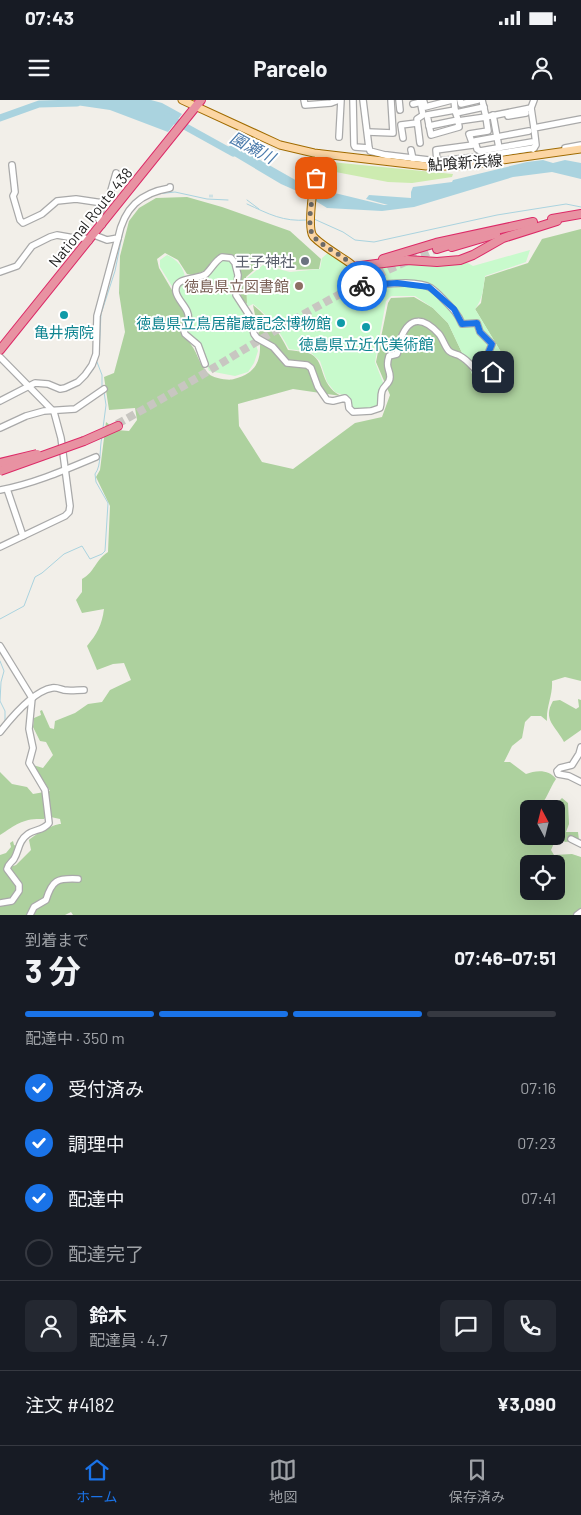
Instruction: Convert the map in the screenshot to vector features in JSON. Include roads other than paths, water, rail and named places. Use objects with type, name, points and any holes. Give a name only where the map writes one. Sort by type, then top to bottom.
[{"type":"highway","name":"National Route 438","points":[[0,350],[199,103]]},
{"type":"highway","points":[[352,265],[379,265],[403,260],[437,262],[460,260],[503,238],[581,215]]},
{"type":"highway","points":[[352,265],[436,243],[533,222],[581,215]]},
{"type":"highway","points":[[533,222],[480,235],[438,251],[497,234],[557,222]]},
{"type":"highway","points":[[0,471],[84,440],[118,425]]},
{"type":"highway","points":[[0,463],[84,440]]},
{"type":"main road","name":"鮎喰新浜線","points":[[182,100],[199,103],[212,115],[280,145],[319,156],[412,162],[426,166],[460,166],[581,149]]},
{"type":"main road","points":[[319,156],[310,228],[314,238],[352,265]]},
{"type":"street","points":[[304,100],[305,105],[336,100],[339,137]]},
{"type":"street","points":[[353,100],[354,145],[412,162],[476,158],[533,145]]},
{"type":"street","points":[[362,100],[369,148]]},
{"type":"street","points":[[368,132],[393,133],[391,100]]},
{"type":"street","points":[[399,100],[400,110]]},
{"type":"street","points":[[412,104],[422,102],[453,100],[459,127],[431,135],[422,102]]},
{"type":"street","points":[[460,100],[461,104],[478,100]]},
{"type":"street","points":[[476,158],[469,134],[488,131],[482,100]]},
{"type":"street","points":[[494,161],[499,157],[536,144],[531,130],[531,108],[534,100]]},
{"type":"street","points":[[420,143],[417,119],[423,115],[422,102]]},
{"type":"street","points":[[427,115],[484,107]]},
{"type":"street","points":[[494,116],[531,108]]},
{"type":"street","points":[[429,126],[458,120],[526,113]]},
{"type":"street","points":[[494,116],[499,148]]},
{"type":"street","points":[[533,145],[478,150],[476,141],[581,119]]},
{"type":"street","points":[[403,138],[402,125],[417,123]]},
{"type":"street","points":[[437,161],[436,150],[473,145]]},
{"type":"street","points":[[554,154],[563,149],[581,145]]},
{"type":"street","points":[[455,148],[457,160]]},
{"type":"street","points":[[411,150],[412,162]]},
{"type":"street","points":[[12,164],[15,192],[13,196],[20,220],[23,223],[42,214],[57,201],[76,199],[103,203]]},
{"type":"street","points":[[102,225],[99,220],[101,208],[108,197],[116,173]]},
{"type":"street","points":[[0,401],[40,383],[60,389],[65,388],[78,382],[85,375],[92,365],[96,354],[97,316],[122,220],[132,206],[140,199],[170,187]]},
{"type":"street","points":[[0,272],[16,266],[32,246],[50,237],[57,235],[108,240],[118,238]]},
{"type":"street","points":[[205,364],[198,345],[185,334],[188,316],[176,293],[176,287],[186,279],[202,276],[207,273],[216,261],[222,257],[231,258],[235,263],[238,275],[236,295],[249,315],[254,334],[257,338],[274,347],[287,363],[307,364],[311,368],[318,387],[327,400],[345,398],[353,412],[371,411],[380,408],[383,388],[390,379],[387,369],[389,356],[397,354],[404,333],[409,325],[415,321],[422,321],[435,330],[450,352],[461,356],[481,375],[488,375],[493,372],[494,366],[487,356],[492,344],[480,332],[477,323],[462,324],[454,309],[429,287],[397,283],[361,285],[355,276],[352,265]]},
{"type":"street","points":[[0,358],[53,410],[61,438],[70,506],[69,512],[65,516],[0,547]]},
{"type":"street","points":[[0,428],[36,413],[75,409],[104,389]]},
{"type":"street","points":[[23,536],[3,489],[65,470],[96,457]]},
{"type":"street","points":[[0,646],[32,698],[29,729],[33,748],[29,763],[45,790],[49,823],[43,829],[28,834],[19,844],[15,857],[7,866],[7,869],[19,885],[19,891],[12,901],[0,903]]},
{"type":"street","points":[[0,732],[11,718],[32,698],[52,688],[84,690]]},
{"type":"street","points":[[581,747],[579,754],[572,764],[557,771],[558,774],[569,776],[581,782]]},
{"type":"street","points":[[570,839],[581,844]]},
{"type":"street","points":[[30,915],[34,907],[46,900],[49,888],[53,883],[61,879],[78,879]]},
{"type":"street","points":[[577,915],[581,912]]},
{"type":"water","points":[[69,100],[151,100],[162,103],[182,114],[168,132],[110,110],[69,104]]},
{"type":"water","points":[[232,144],[306,186],[384,205],[388,205],[366,199],[369,195],[411,198],[413,187],[452,182],[453,180],[527,162],[543,160],[553,163],[565,160],[581,163],[581,179],[552,172],[513,177],[414,207],[382,211],[327,208],[306,195],[281,184],[224,150]]},
{"type":"waterway","name":"園瀬川","points":[[0,118],[39,104],[77,103]]},
{"type":"waterway","name":"園瀬川","points":[[168,117],[233,153]]},
{"type":"waterway","points":[[157,194],[175,192],[207,199],[228,200]]},
{"type":"waterway","points":[[247,200],[259,209]]},
{"type":"waterway","points":[[247,204],[283,218],[307,220]]},
{"type":"waterway","points":[[314,219],[343,232],[355,240],[374,242],[497,215],[566,204],[581,207]]},
{"type":"waterway","points":[[85,379],[93,370],[99,354],[101,314],[115,271],[123,231]]},
{"type":"waterway","points":[[97,362],[102,375],[102,387]]},
{"type":"waterway","points":[[61,391],[69,390],[75,386]]},
{"type":"waterway","points":[[103,428],[106,405],[104,392]]},
{"type":"waterway","points":[[0,619],[24,606],[35,577],[64,554],[82,546],[90,559],[105,551],[108,503],[96,482],[95,474],[99,466],[102,437]]},
{"type":"waterway","points":[[0,661],[4,671],[1,682],[0,701],[5,711],[5,722]]},
{"type":"tunnel","points":[[117,424],[314,308],[395,267],[437,249]]},
{"type":"place","name":"王子神社","points":[[305,261]]},
{"type":"place","name":"徳島県立図書館","points":[[299,286]]},
{"type":"place","name":"亀井病院","points":[[64,315]]},
{"type":"place","name":"徳島県立鳥居龍蔵記念博物館","points":[[341,323]]},
{"type":"place","name":"徳島県立近代美術館","points":[[366,327]]}]
